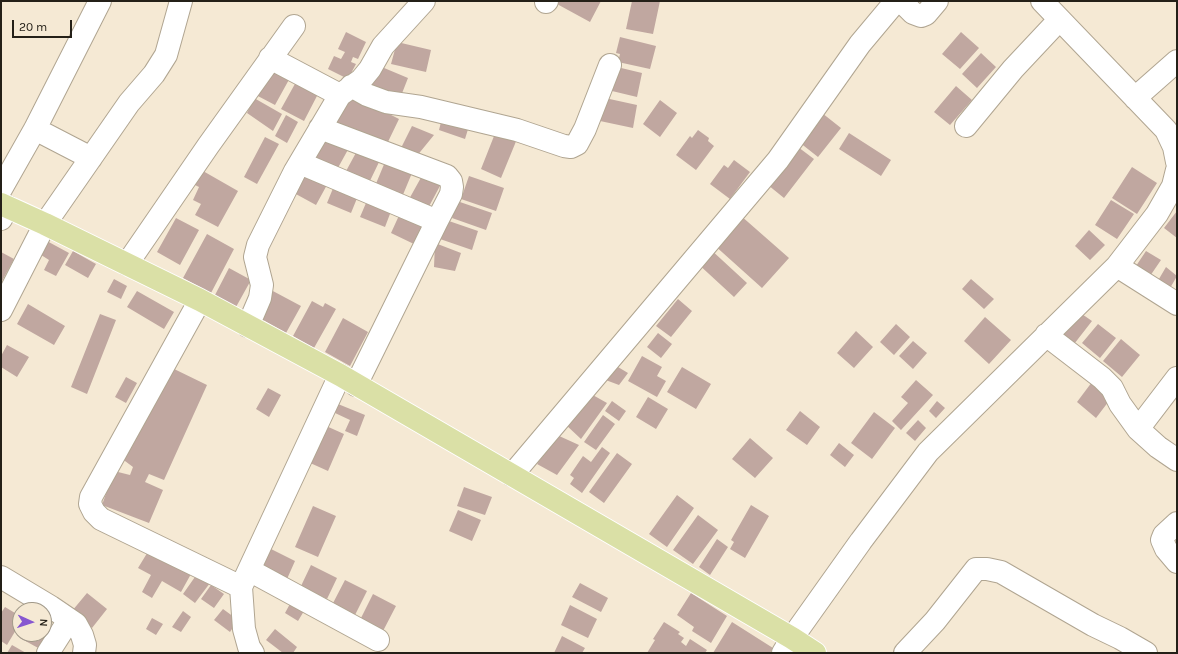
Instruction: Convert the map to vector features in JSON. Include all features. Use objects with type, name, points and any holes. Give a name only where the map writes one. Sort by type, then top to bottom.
[{"type":"main road","points":[[3,205],[200,300],[348,380],[512,475],[787,645],[815,653]]},
{"type":"street","points":[[3,205],[35,129],[100,1]]},
{"type":"street","points":[[3,300],[45,224],[129,103],[154,74],[166,55],[181,1]]},
{"type":"street","points":[[248,326],[260,298],[262,285],[255,257],[258,245],[300,163],[320,128],[345,90],[361,80],[370,69],[383,46],[424,1]]},
{"type":"street","points":[[512,475],[778,160],[860,44],[896,1]]},
{"type":"street","points":[[901,1],[913,13],[920,16],[926,14],[937,1]]},
{"type":"street","points":[[1042,1],[1166,130],[1174,147],[1177,162]]},
{"type":"street","points":[[966,126],[1013,69],[1060,20]]},
{"type":"street","points":[[127,264],[212,140],[294,26]]},
{"type":"street","points":[[270,58],[345,90],[367,95],[386,102],[421,107],[517,130],[571,147],[577,144],[585,129],[610,65]]},
{"type":"street","points":[[1135,98],[1177,61]]},
{"type":"street","points":[[253,653],[248,647],[244,629],[245,578],[348,380],[438,222],[451,194],[451,181],[447,176],[320,128]]},
{"type":"street","points":[[35,129],[91,158]]},
{"type":"street","points":[[300,163],[438,222]]},
{"type":"street","points":[[787,645],[861,541],[928,452],[1117,266],[1157,214],[1173,186],[1177,170]]},
{"type":"street","points":[[1117,266],[1177,304]]},
{"type":"street","points":[[200,300],[91,497],[90,504],[94,512],[101,519],[245,578],[378,640]]},
{"type":"street","points":[[1046,335],[1102,378],[1112,388],[1120,404],[1138,429],[1158,447],[1177,460]]},
{"type":"street","points":[[1138,429],[1177,378]]},
{"type":"street","points":[[1177,523],[1164,535],[1162,540],[1166,549],[1177,562]]},
{"type":"street","points":[[905,653],[935,621],[976,569],[987,568],[1001,572],[1092,625],[1120,638],[1146,653]]},
{"type":"street","points":[[1,577],[76,624],[85,645],[84,653]]},
{"type":"street","points":[[48,653],[69,620]]},
{"type":"building","points":[[558,1],[601,1],[590,22],[557,4]]},
{"type":"building","points":[[632,1],[660,1],[653,34],[626,29]]},
{"type":"building","points":[[346,32],[366,42],[358,59],[353,57],[351,62],[356,64],[348,79],[328,69],[334,56],[341,59],[345,52],[338,49]]},
{"type":"building","points":[[961,32],[979,48],[960,69],[942,54]]},
{"type":"building","points":[[620,37],[656,46],[650,69],[618,62],[620,54],[616,53]]},
{"type":"building","points":[[397,42],[431,50],[426,72],[391,64]]},
{"type":"building","points":[[981,53],[996,67],[977,88],[962,74]]},
{"type":"building","points":[[270,65],[291,76],[275,105],[254,94]]},
{"type":"building","points":[[377,65],[408,78],[399,101],[368,89]]},
{"type":"building","points":[[617,67],[642,73],[637,97],[612,91]]},
{"type":"building","points":[[296,82],[318,94],[304,121],[281,109]]},
{"type":"building","points":[[956,86],[972,100],[950,125],[934,112]]},
{"type":"building","points":[[350,94],[399,119],[386,146],[336,124]]},
{"type":"building","points":[[254,98],[282,114],[273,131],[247,113]]},
{"type":"building","points":[[605,98],[637,105],[633,128],[600,121]]},
{"type":"building","points":[[660,100],[677,113],[660,137],[643,124]]},
{"type":"building","points":[[822,113],[841,128],[818,157],[799,142]]},
{"type":"building","points":[[286,115],[298,122],[287,143],[275,136]]},
{"type":"building","points":[[442,118],[469,126],[465,139],[439,130]]},
{"type":"building","points":[[412,126],[434,135],[416,157],[400,150]]},
{"type":"building","points":[[698,130],[709,138],[708,141],[714,146],[696,170],[676,155],[690,136],[692,138]]},
{"type":"building","points":[[496,131],[517,139],[501,178],[481,169]]},
{"type":"building","points":[[849,133],[891,160],[881,176],[839,149]]},
{"type":"building","points":[[328,134],[350,146],[334,175],[312,163]]},
{"type":"building","points":[[265,137],[279,144],[257,184],[244,177]]},
{"type":"building","points":[[798,147],[814,159],[784,198],[768,185]]},
{"type":"building","points":[[358,149],[380,160],[368,185],[345,173]]},
{"type":"building","points":[[734,160],[750,172],[730,199],[710,184],[724,165],[728,168]]},
{"type":"building","points":[[385,162],[412,173],[402,197],[375,186]]},
{"type":"building","points":[[1132,167],[1157,183],[1137,214],[1112,198]]},
{"type":"building","points":[[203,171],[238,191],[218,227],[195,215],[201,204],[193,200],[199,187],[195,185]]},
{"type":"building","points":[[306,171],[328,183],[316,205],[294,193]]},
{"type":"building","points":[[423,174],[441,184],[426,212],[408,201]]},
{"type":"building","points":[[469,176],[504,188],[496,211],[461,199]]},
{"type":"building","points":[[336,181],[360,191],[351,213],[327,203]]},
{"type":"building","points":[[369,196],[393,206],[385,227],[360,217]]},
{"type":"building","points":[[1111,200],[1134,214],[1117,239],[1095,225]]},
{"type":"building","points":[[457,201],[492,213],[486,230],[452,218]]},
{"type":"building","points":[[402,209],[427,221],[416,245],[391,233]]},
{"type":"building","points":[[1177,211],[1177,238],[1164,228]]},
{"type":"building","points":[[740,215],[789,258],[762,288],[713,244]]},
{"type":"building","points":[[176,218],[199,230],[180,265],[157,252]]},
{"type":"building","points":[[446,220],[478,231],[472,250],[440,239]]},
{"type":"building","points":[[1089,230],[1105,245],[1090,260],[1075,246]]},
{"type":"building","points":[[207,234],[234,249],[211,293],[183,278]]},
{"type":"building","points":[[45,240],[69,253],[56,276],[44,270],[49,260],[38,253]]},
{"type":"building","points":[[435,243],[461,253],[455,271],[434,267]]},
{"type":"building","points":[[709,248],[747,283],[734,297],[696,262]]},
{"type":"building","points":[[73,251],[96,264],[88,278],[65,265]]},
{"type":"building","points":[[1146,251],[1161,260],[1148,279],[1134,269]]},
{"type":"building","points":[[1,252],[14,259],[1,283]]},
{"type":"building","points":[[1166,267],[1177,276],[1169,290],[1156,284]]},
{"type":"building","points":[[229,268],[251,280],[236,307],[215,295]]},
{"type":"building","points":[[114,279],[127,286],[121,299],[107,292]]},
{"type":"building","points":[[971,279],[994,299],[984,309],[962,289]]},
{"type":"building","points":[[271,290],[301,306],[286,333],[256,316]]},
{"type":"building","points":[[137,291],[174,312],[164,329],[127,307]]},
{"type":"building","points":[[678,299],[692,311],[671,337],[656,326]]},
{"type":"building","points":[[312,301],[323,307],[325,303],[336,309],[314,348],[293,336]]},
{"type":"building","points":[[28,304],[65,326],[54,345],[17,324]]},
{"type":"building","points":[[1079,312],[1092,321],[1071,348],[1058,335]]},
{"type":"building","points":[[100,314],[116,320],[87,394],[71,387]]},
{"type":"building","points":[[985,317],[1011,340],[989,364],[964,341]]},
{"type":"building","points":[[343,318],[368,332],[350,366],[325,352]]},
{"type":"building","points":[[896,324],[910,337],[894,355],[880,342]]},
{"type":"building","points":[[1098,324],[1116,338],[1100,358],[1082,343]]},
{"type":"building","points":[[856,331],[873,347],[854,368],[837,353]]},
{"type":"building","points":[[658,333],[672,344],[661,358],[647,347]]},
{"type":"building","points":[[1121,339],[1140,355],[1122,377],[1103,361]]},
{"type":"building","points":[[913,341],[927,353],[913,369],[899,356]]},
{"type":"building","points":[[7,345],[29,357],[17,377],[1,367],[1,356]]},
{"type":"building","points":[[642,356],[662,367],[657,376],[666,381],[657,397],[628,381]]},
{"type":"building","points":[[613,364],[628,373],[619,385],[603,379]]},
{"type":"building","points":[[170,367],[207,385],[164,480],[149,474],[145,482],[163,490],[149,523],[102,505],[114,471],[130,475],[133,467],[121,458]]},
{"type":"building","points":[[682,367],[711,384],[696,409],[667,392]]},
{"type":"building","points":[[126,377],[137,383],[126,403],[115,397]]},
{"type":"building","points":[[916,380],[933,395],[901,430],[892,421],[908,403],[901,397]]},
{"type":"building","points":[[1092,382],[1112,397],[1096,418],[1077,402]]},
{"type":"building","points":[[268,388],[281,395],[269,417],[256,409]]},
{"type":"building","points":[[591,394],[607,403],[581,439],[565,424]]},
{"type":"building","points":[[648,397],[668,409],[656,429],[636,417]]},
{"type":"building","points":[[612,401],[626,411],[619,421],[605,411]]},
{"type":"building","points":[[937,401],[945,408],[936,418],[929,411]]},
{"type":"building","points":[[338,404],[365,415],[357,436],[345,431],[350,420],[335,413]]},
{"type":"building","points":[[800,411],[820,427],[807,445],[786,430]]},
{"type":"building","points":[[874,412],[895,428],[872,459],[851,443]]},
{"type":"building","points":[[603,415],[615,424],[596,450],[584,442]]},
{"type":"building","points":[[918,420],[926,428],[915,441],[906,433]]},
{"type":"building","points":[[324,425],[344,434],[328,471],[308,462]]},
{"type":"building","points":[[557,435],[579,445],[557,475],[537,464]]},
{"type":"building","points":[[750,438],[773,458],[755,478],[732,459]]},
{"type":"building","points":[[839,443],[854,455],[845,467],[830,455]]},
{"type":"building","points":[[602,447],[610,453],[582,493],[570,484],[574,478],[570,475],[583,456],[591,462]]},
{"type":"building","points":[[617,453],[632,464],[604,503],[589,492]]},
{"type":"building","points":[[464,487],[492,497],[485,515],[457,506]]},
{"type":"building","points":[[677,495],[694,508],[667,547],[649,534]]},
{"type":"building","points":[[751,505],[769,516],[745,558],[730,549],[734,542],[731,540]]},
{"type":"building","points":[[313,506],[336,516],[318,557],[295,547]]},
{"type":"building","points":[[458,510],[481,520],[472,541],[449,531]]},
{"type":"building","points":[[698,515],[718,530],[693,564],[673,550]]},
{"type":"building","points":[[717,539],[728,547],[710,575],[699,567]]},
{"type":"building","points":[[263,545],[295,561],[287,579],[255,563]]},
{"type":"building","points":[[149,550],[191,574],[181,592],[162,581],[152,598],[142,592],[151,575],[138,568]]},
{"type":"building","points":[[311,565],[337,578],[327,599],[301,586]]},
{"type":"building","points":[[197,574],[210,583],[195,603],[183,594]]},
{"type":"building","points":[[345,580],[367,591],[354,617],[332,605]]},
{"type":"building","points":[[580,583],[608,598],[601,612],[572,597]]},
{"type":"building","points":[[211,585],[224,594],[214,608],[201,599]]},
{"type":"building","points":[[87,593],[107,609],[92,628],[72,611]]},
{"type":"building","points":[[691,593],[727,616],[711,643],[692,631],[694,627],[677,615]]},
{"type":"building","points":[[373,594],[396,606],[383,631],[360,620]]},
{"type":"building","points":[[291,602],[304,611],[298,621],[285,613]]},
{"type":"building","points":[[570,605],[597,619],[588,638],[561,625]]},
{"type":"building","points":[[5,607],[12,611],[12,637],[7,645],[1,641],[1,613]]},
{"type":"building","points":[[223,609],[238,620],[230,632],[214,620]]},
{"type":"building","points":[[183,611],[191,617],[181,632],[172,627]]},
{"type":"building","points":[[152,618],[163,624],[156,635],[146,629]]},
{"type":"building","points":[[664,622],[680,632],[678,634],[684,638],[681,642],[686,646],[690,639],[707,650],[705,653],[647,653],[655,640],[653,639]]},
{"type":"building","points":[[732,622],[773,648],[770,653],[713,653]]},
{"type":"building","points":[[275,629],[297,647],[293,653],[283,653],[266,640]]},
{"type":"building","points":[[562,636],[585,648],[582,653],[554,653]]},
{"type":"building","points":[[27,642],[44,642],[40,649]]},
{"type":"building","points":[[12,645],[26,653],[7,653]]}]
